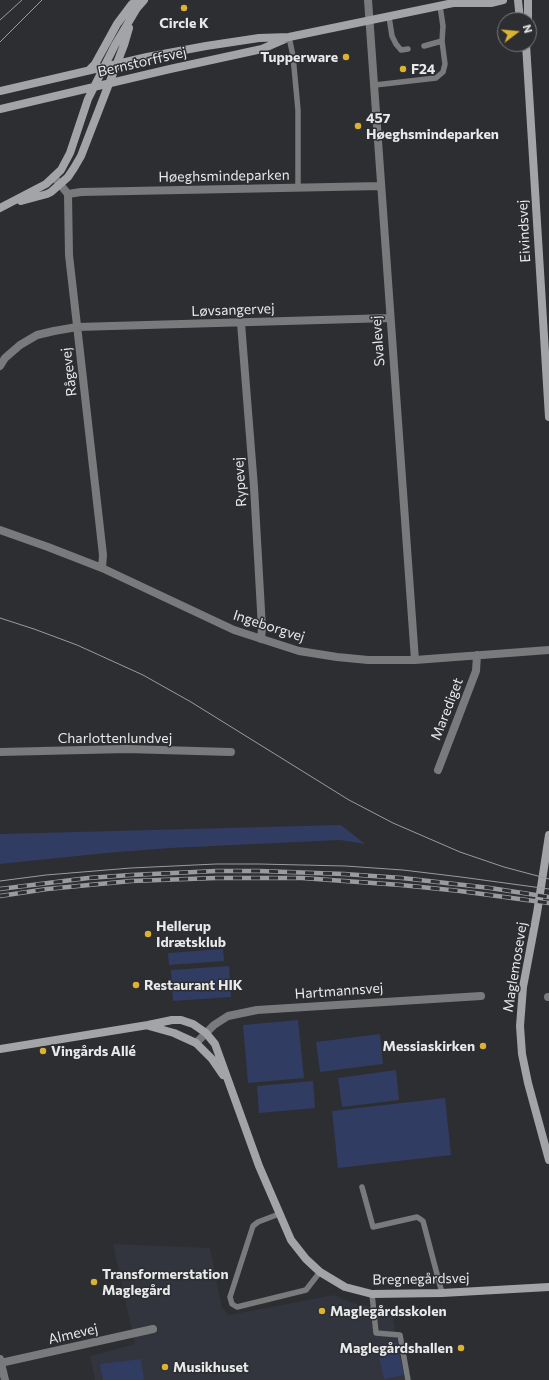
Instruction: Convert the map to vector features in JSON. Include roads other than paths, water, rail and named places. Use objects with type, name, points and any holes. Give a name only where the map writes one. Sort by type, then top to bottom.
[{"type":"street","points":[[88,70],[95,64],[120,19],[137,0]]},
{"type":"street","points":[[3,206],[42,186],[54,177],[63,167],[70,153],[84,109],[94,87],[115,45],[144,0]]},
{"type":"street","name":"Svalevej","points":[[368,0],[415,660]]},
{"type":"street","name":"Bernstorffsvej","points":[[0,91],[88,70],[213,44],[259,38],[289,37],[456,2],[491,3],[503,0]]},
{"type":"street","points":[[518,0],[519,12]]},
{"type":"street","points":[[528,0],[528,12]]},
{"type":"street","points":[[3,206],[47,194],[68,177],[80,156],[109,84],[124,45],[131,20]]},
{"type":"street","name":"Bernstorffsvej","points":[[0,109],[262,49],[289,37]]},
{"type":"street","name":"Eivindsvej","points":[[526,52],[549,417]]},
{"type":"street","points":[[54,177],[68,194]]},
{"type":"street","name":"Høeghsmindeparken","points":[[68,194],[81,192],[381,186]]},
{"type":"street","name":"Rågevej","points":[[68,194],[69,255],[103,550],[102,568]]},
{"type":"street","name":"Løvsangervej","points":[[0,366],[5,358],[20,345],[37,335],[77,327],[390,318]]},
{"type":"street","name":"Rypevej","points":[[241,323],[256,527],[262,628],[261,639]]},
{"type":"street","name":"Ingeborgvej","points":[[0,530],[102,568],[234,630],[299,651],[368,660],[415,660],[549,650]]},
{"type":"street","name":"Marediget","points":[[438,770],[476,671],[477,655]]},
{"type":"street","name":"Charlottenlundvej","points":[[0,752],[126,749],[231,752]]},
{"type":"street","name":"Maglemosevej","points":[[549,835],[523,987],[520,1026],[522,1054],[528,1083],[549,1160]]},
{"type":"street","name":"Hartmannsvej","points":[[196,1043],[214,1025],[228,1016],[258,1010],[481,996]]},
{"type":"street","points":[[0,1049],[172,1020],[181,1020],[193,1024],[206,1033],[215,1044],[228,1082]]},
{"type":"street","points":[[148,1025],[174,1033],[196,1043],[212,1059],[228,1082]]},
{"type":"street","name":"Bregnegårdsvej","points":[[228,1082],[259,1166],[291,1240],[306,1259],[320,1272],[345,1287],[372,1294],[442,1293],[549,1287]]},
{"type":"street","name":"Almevej","points":[[0,1362],[153,1329]]},
{"type":"street","points":[[0,1362],[5,1380]]},
{"type":"lane","points":[[375,85],[436,78],[443,72],[445,64],[442,41],[443,26],[440,6]]},
{"type":"lane","points":[[389,17],[392,36],[396,44],[401,50],[408,49]]},
{"type":"lane","points":[[289,37],[293,56],[298,110],[298,188]]},
{"type":"lane","points":[[424,46],[442,41]]},
{"type":"lane","points":[[362,1188],[373,1227],[417,1217],[423,1221],[442,1293]]},
{"type":"lane","points":[[279,1214],[258,1222],[253,1226],[230,1297],[232,1304],[237,1307],[306,1290],[320,1272]]},
{"type":"lane","points":[[372,1294],[376,1334],[400,1335],[408,1380]]},
{"type":"tram line","points":[[0,20],[22,0]]},
{"type":"tram line","points":[[0,42],[42,0]]},
{"type":"tram line","points":[[0,618],[77,645],[143,675],[191,702],[349,800],[393,823],[460,852],[504,867],[549,879]]},
{"type":"tram line","points":[[0,881],[46,875],[131,868],[216,864],[259,864],[345,866],[403,870],[549,889]]},
{"type":"railway","points":[[0,889],[88,878],[131,875],[216,871],[259,871],[402,878],[490,888],[549,897]]},
{"type":"railway","points":[[0,896],[47,889],[131,881],[216,878],[302,878],[401,885],[549,903]]},
{"type":"place","name":"Circle K","points":[[184,8]]},
{"type":"place","name":"Tupperware","points":[[346,57]]},
{"type":"place","name":"F24","points":[[403,69]]},
{"type":"place","name":"457 Høeghsmindeparken","points":[[358,126]]},
{"type":"place","name":"Hellerup Idrætsklub","points":[[148,934]]},
{"type":"place","name":"Restaurant HIK","points":[[136,985]]},
{"type":"place","name":"Messiaskirken","points":[[483,1046]]},
{"type":"place","name":"Vingårds Allé","points":[[43,1051]]},
{"type":"place","name":"Transformerstation Maglegård","points":[[94,1282]]},
{"type":"place","name":"Maglegårdsskolen","points":[[322,1311]]},
{"type":"place","name":"Maglegårdshallen","points":[[461,1348]]},
{"type":"place","name":"Musikhuset","points":[[165,1367]]}]
